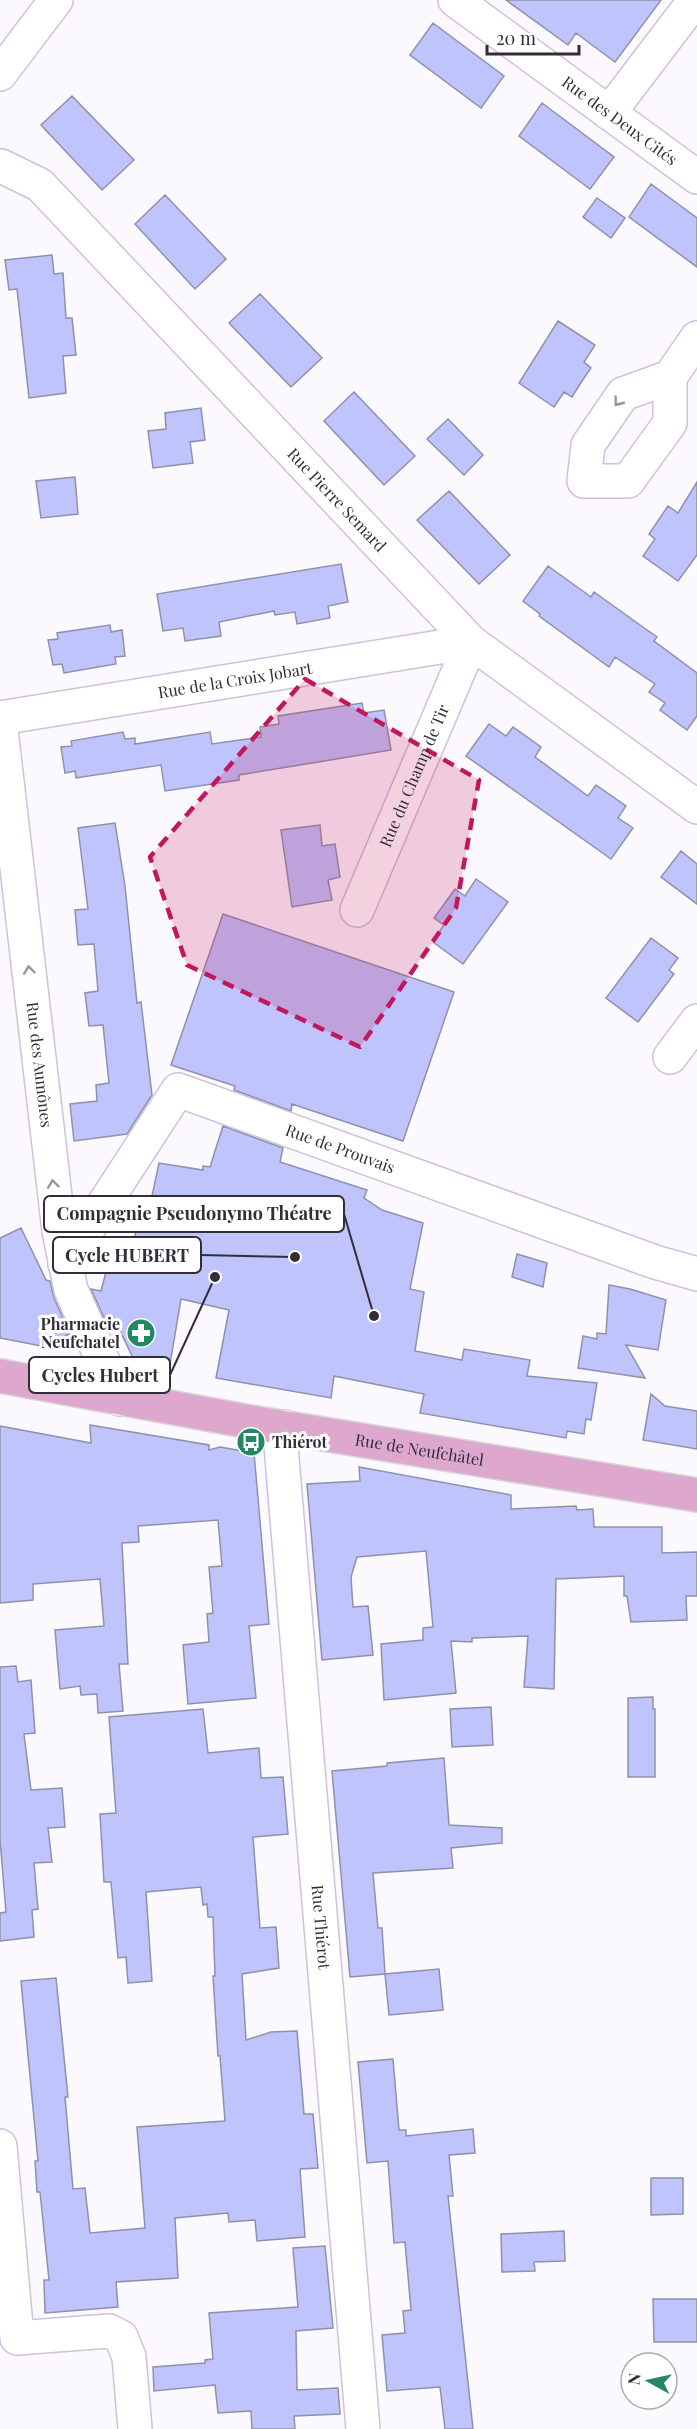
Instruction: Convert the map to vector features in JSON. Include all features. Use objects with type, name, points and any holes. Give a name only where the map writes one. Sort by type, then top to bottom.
[{"type":"main road","name":"Rue de Neufchâtel","points":[[0,1376],[120,1399],[697,1495]]},
{"type":"street","points":[[0,74],[56,0]]},
{"type":"street","name":"Rue des Deux Cités","points":[[455,0],[697,177]]},
{"type":"street","points":[[609,113],[695,0]]},
{"type":"street","points":[[0,152],[0,168]]},
{"type":"street","name":"Rue Pierre Semard","points":[[0,168],[40,185],[471,642],[697,807]]},
{"type":"street","points":[[670,377],[697,338]]},
{"type":"street","name":"Rue de la Croix Jobart","points":[[0,720],[471,642]]},
{"type":"street","name":"Rue du Champ de Tir","points":[[357,910],[471,642]]},
{"type":"street","name":"Rue des Aumônes","points":[[0,720],[59,1231],[71,1290],[120,1399]]},
{"type":"street","points":[[670,1057],[697,1021]]},
{"type":"street","name":"Rue de Prouvais","points":[[65,1263],[178,1090],[697,1275]]},
{"type":"street","name":"Rue Thiérot","points":[[285,1427],[280,1446],[363,2429]]},
{"type":"street","points":[[0,2146],[9,2339],[109,2331],[121,2337],[129,2357],[135,2429]]},
{"type":"highlighted area","points":[[305,679],[479,780],[456,908],[360,1047],[187,965],[150,857]]},
{"type":"building","points":[[506,0],[661,0],[615,62],[576,33],[568,45]]},
{"type":"building","points":[[433,23],[504,76],[481,108],[410,55]]},
{"type":"building","points":[[72,96],[134,160],[102,190],[41,125]]},
{"type":"building","points":[[542,103],[614,157],[590,189],[519,136]]},
{"type":"building","points":[[651,184],[697,218],[697,267],[629,217]]},
{"type":"building","points":[[165,195],[226,259],[195,289],[135,224]]},
{"type":"building","points":[[597,198],[625,218],[611,238],[583,217]]},
{"type":"building","points":[[52,255],[54,274],[63,273],[66,318],[72,318],[76,355],[63,356],[66,393],[29,398],[17,289],[9,290],[5,260]]},
{"type":"building","points":[[260,294],[322,358],[291,387],[229,323]]},
{"type":"building","points":[[558,321],[595,345],[584,362],[591,368],[572,397],[564,392],[554,407],[519,383]]},
{"type":"building","points":[[354,392],[415,456],[384,485],[324,421]]},
{"type":"building","points":[[201,408],[205,440],[190,442],[193,463],[153,468],[148,431],[166,429],[165,413]]},
{"type":"building","points":[[448,419],[483,455],[464,475],[427,439]]},
{"type":"building","points":[[75,477],[78,514],[41,518],[36,481]]},
{"type":"building","points":[[697,482],[697,555],[678,581],[643,556],[655,539],[649,534],[668,506],[678,513]]},
{"type":"building","points":[[449,491],[510,555],[479,584],[417,520]]},
{"type":"building","points":[[341,564],[348,602],[328,606],[330,618],[297,624],[295,612],[275,615],[274,611],[219,622],[221,636],[185,641],[183,628],[163,631],[157,594]]},
{"type":"building","points":[[548,566],[591,597],[594,592],[657,637],[654,641],[697,673],[697,716],[687,730],[660,710],[665,703],[649,692],[655,684],[615,657],[609,667],[539,616],[540,614],[523,601]]},
{"type":"building","points":[[110,625],[111,632],[122,630],[125,656],[115,657],[116,664],[64,673],[62,664],[53,665],[48,640],[58,639],[57,633]]},
{"type":"building","points":[[362,703],[364,713],[384,710],[391,750],[239,775],[239,780],[165,791],[161,765],[76,778],[75,771],[65,773],[61,747],[72,746],[71,741],[123,732],[125,739],[135,738],[135,744],[210,732],[212,744],[261,737],[260,727],[279,724],[278,716]]},
{"type":"building","points":[[489,724],[506,736],[513,727],[541,747],[535,757],[588,796],[596,785],[626,806],[618,818],[633,828],[611,859],[466,756]]},
{"type":"building","points":[[115,823],[125,886],[137,1003],[141,1002],[152,1095],[127,1134],[74,1141],[70,1104],[97,1101],[96,1085],[109,1083],[103,1025],[89,1026],[85,993],[98,991],[94,944],[78,945],[75,910],[88,909],[78,828]]},
{"type":"building","points":[[320,825],[322,846],[335,844],[340,877],[328,880],[332,900],[292,907],[281,830]]},
{"type":"building","points":[[681,851],[697,864],[697,904],[661,877]]},
{"type":"building","points":[[476,879],[508,902],[463,964],[433,942],[444,925],[434,918],[455,889],[465,896]]},
{"type":"building","points":[[223,914],[454,992],[403,1141],[292,1104],[291,1111],[234,1090],[235,1086],[171,1065]]},
{"type":"building","points":[[651,938],[678,958],[669,970],[674,974],[638,1022],[606,998]]},
{"type":"building","points":[[223,1126],[283,1148],[280,1162],[367,1190],[364,1198],[382,1210],[423,1223],[410,1289],[424,1292],[415,1351],[462,1360],[464,1349],[530,1360],[527,1376],[597,1383],[591,1420],[586,1419],[584,1434],[567,1431],[566,1438],[420,1413],[424,1394],[334,1376],[331,1398],[216,1378],[229,1310],[181,1299],[169,1370],[147,1366],[133,1358],[113,1316],[105,1320],[91,1289],[101,1291],[107,1268],[127,1273],[137,1226],[145,1229],[159,1163],[203,1170],[203,1166],[210,1167]]},
{"type":"building","points":[[21,1228],[46,1280],[50,1281],[54,1298],[70,1334],[41,1346],[0,1338],[0,1238]]},
{"type":"building","points":[[517,1254],[547,1263],[543,1287],[512,1277]]},
{"type":"building","points":[[609,1285],[666,1300],[658,1350],[626,1345],[645,1378],[578,1368],[583,1336],[597,1339],[597,1333],[606,1334]]},
{"type":"building","points":[[651,1394],[665,1406],[697,1411],[697,1449],[643,1440]]},
{"type":"building","points":[[90,1425],[209,1445],[209,1450],[220,1447],[254,1453],[269,1624],[249,1626],[256,1698],[188,1704],[183,1645],[209,1642],[207,1614],[213,1613],[209,1567],[222,1566],[218,1520],[138,1526],[139,1542],[122,1543],[128,1664],[119,1664],[123,1711],[98,1713],[97,1694],[81,1695],[80,1686],[60,1689],[55,1630],[104,1626],[100,1579],[33,1584],[33,1600],[0,1603],[0,1426],[91,1443]]},
{"type":"building","points":[[359,1467],[511,1495],[511,1509],[576,1506],[577,1510],[593,1509],[594,1527],[662,1527],[662,1553],[697,1552],[697,1596],[686,1596],[687,1620],[631,1622],[627,1596],[624,1596],[624,1576],[556,1579],[554,1689],[524,1687],[528,1636],[472,1638],[472,1642],[451,1641],[456,1693],[384,1700],[381,1644],[423,1640],[423,1628],[433,1627],[426,1551],[357,1557],[351,1577],[353,1607],[368,1606],[373,1655],[322,1660],[307,1484],[360,1481]]},
{"type":"building","points":[[16,1666],[18,1682],[31,1680],[35,1733],[24,1734],[31,1790],[62,1788],[65,1827],[48,1828],[52,1862],[34,1863],[38,1909],[32,1910],[34,1937],[0,1941],[0,1913],[6,1912],[0,1839],[0,1667]]},
{"type":"building","points":[[653,1697],[655,1777],[628,1777],[628,1698]]},
{"type":"building","points":[[491,1707],[493,1745],[452,1747],[450,1709]]},
{"type":"building","points":[[203,1709],[208,1753],[259,1748],[261,1778],[283,1777],[288,1834],[253,1837],[260,1928],[276,1927],[279,1968],[242,1974],[246,2040],[271,2032],[297,2031],[304,2114],[313,2114],[318,2168],[300,2169],[305,2237],[257,2241],[255,2220],[229,2222],[228,2213],[175,2218],[178,2278],[116,2282],[118,2307],[45,2313],[44,2280],[49,2280],[40,2192],[37,2192],[35,2161],[38,2161],[21,1981],[56,1978],[68,2097],[65,2097],[73,2189],[85,2188],[90,2233],[145,2228],[137,2127],[225,2121],[213,1976],[215,1976],[213,1917],[208,1917],[207,1904],[203,1905],[201,1887],[146,1892],[152,1981],[128,1983],[126,1957],[118,1958],[111,1882],[104,1882],[100,1814],[116,1813],[109,1717]]},
{"type":"building","points":[[444,1758],[449,1825],[502,1828],[502,1843],[451,1848],[453,1868],[373,1873],[378,1928],[382,1928],[385,1974],[350,1977],[332,1771]]},
{"type":"building","points":[[439,1969],[443,2010],[389,2015],[385,1974]]},
{"type":"building","points":[[393,2059],[399,2130],[406,2130],[406,2136],[473,2129],[475,2153],[449,2155],[453,2196],[448,2196],[473,2429],[445,2429],[440,2387],[387,2391],[382,2335],[405,2333],[403,2311],[411,2310],[405,2242],[394,2243],[388,2161],[367,2163],[358,2062]]},
{"type":"building","points":[[651,2178],[683,2178],[683,2214],[651,2215]]},
{"type":"building","points":[[564,2231],[565,2261],[534,2262],[535,2271],[502,2272],[501,2234]]},
{"type":"building","points":[[325,2246],[333,2328],[296,2331],[297,2390],[338,2388],[340,2414],[294,2416],[295,2429],[252,2429],[251,2411],[218,2413],[215,2385],[154,2391],[153,2367],[205,2363],[205,2360],[213,2359],[209,2313],[298,2307],[293,2248]]},
{"type":"building","points":[[653,2299],[697,2299],[697,2342],[654,2342]]},
{"type":"place","name":"Cycle HUBERT","points":[[295,1257]]},
{"type":"place","name":"Cycles Hubert","points":[[215,1277]]},
{"type":"place","name":"Compagnie Pseudonymo Théatre","points":[[374,1316]]},
{"type":"place","name":"Pharmacie Neufchatel","points":[[141,1333]]},
{"type":"place","name":"Thiérot","points":[[251,1442]]}]
